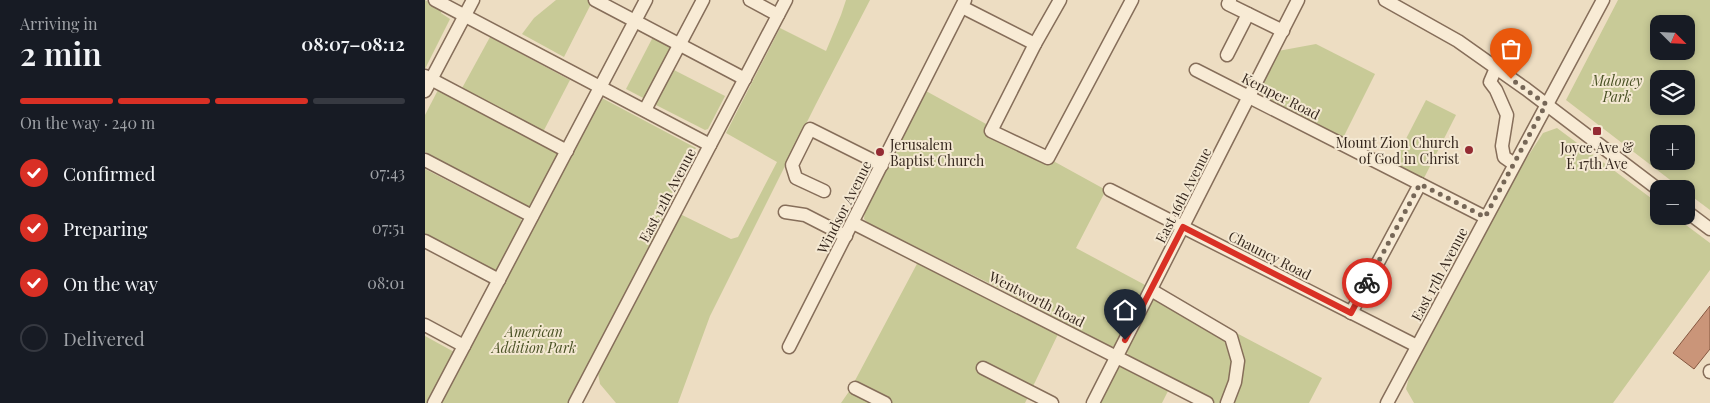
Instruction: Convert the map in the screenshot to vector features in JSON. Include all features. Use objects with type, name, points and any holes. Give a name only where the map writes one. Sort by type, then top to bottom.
[{"type":"street","points":[[435,0],[710,145]]},
{"type":"street","points":[[425,91],[428,78],[473,0]]},
{"type":"street","points":[[595,0],[745,79]]},
{"type":"street","points":[[434,403],[646,0]]},
{"type":"street","points":[[645,110],[703,0]]},
{"type":"street","points":[[750,0],[778,15]]},
{"type":"street","name":"East 12th Avenue","points":[[575,403],[786,0]]},
{"type":"street","points":[[1060,0],[1035,44],[991,131],[1048,158],[1132,0]]},
{"type":"street","points":[[1230,0],[1228,4],[1283,31]]},
{"type":"street","name":"East 16th Avenue","points":[[1093,403],[1298,0]]},
{"type":"street","points":[[1385,0],[1458,41],[1546,104],[1650,183]]},
{"type":"street","name":"East 17th Avenue","points":[[1390,402],[1417,346],[1485,217],[1603,0]]},
{"type":"street","points":[[963,3],[1035,44]]},
{"type":"street","name":"Windsor Avenue","points":[[789,347],[963,3]]},
{"type":"street","points":[[1227,55],[1248,14]]},
{"type":"street","points":[[1496,68],[1490,82],[1496,90],[1507,115],[1502,146],[1504,157],[1514,164]]},
{"type":"street","name":"Kemper Road","points":[[1197,70],[1485,217]]},
{"type":"street","points":[[428,78],[567,150]]},
{"type":"street","points":[[824,191],[796,178],[792,165],[810,129],[882,165]]},
{"type":"street","points":[[425,160],[532,216]]},
{"type":"street","points":[[1351,313],[1420,184]]},
{"type":"street","name":"Chauncy Road","points":[[1110,190],[1417,346]]},
{"type":"street","points":[[785,212],[805,215],[846,236]]},
{"type":"street","points":[[1695,218],[1710,229]]},
{"type":"street","name":"Wentworth Road","points":[[853,223],[1207,403]]},
{"type":"street","points":[[425,241],[499,280]]},
{"type":"street","points":[[1151,290],[1231,338],[1238,361],[1235,382],[1227,403]]},
{"type":"street","points":[[425,325],[464,346]]},
{"type":"street","points":[[983,368],[1051,403]]},
{"type":"street","points":[[855,388],[885,403]]},
{"type":"green space","points":[[425,0],[442,9],[441,13],[450,19],[425,69]]},
{"type":"green space","points":[[556,0],[588,0],[592,2],[564,57],[522,34],[534,18]]},
{"type":"green space","points":[[846,0],[870,0],[710,316],[678,403],[616,403],[600,384],[598,373],[680,214],[731,239],[738,237],[777,162],[726,133],[780,28],[826,51]]},
{"type":"green space","name":"Maloney Park","points":[[1618,0],[1710,0],[1710,210],[1695,199],[1695,180],[1670,180],[1657,170],[1695,170],[1695,125],[1650,125],[1650,164],[1566,100]]},
{"type":"green space","points":[[654,35],[676,47],[647,100],[626,89]]},
{"type":"green space","points":[[490,37],[570,80],[542,134],[461,90]]},
{"type":"green space","points":[[1316,44],[1375,74],[1342,140],[1274,106],[1261,95],[1262,82],[1278,51]]},
{"type":"green space","points":[[672,69],[725,96],[708,129],[705,130],[656,105]]},
{"type":"green space","points":[[439,88],[561,152],[532,207],[528,207],[425,152],[425,115]]},
{"type":"green space","points":[[926,91],[1106,190],[1076,248],[1147,286],[1116,346],[1110,347],[997,287],[869,224],[864,219],[865,210]]},
{"type":"green space","name":"American Addition Park","points":[[600,97],[696,148],[665,207],[672,210],[573,403],[436,403]]},
{"type":"green space","points":[[1426,100],[1456,115],[1423,180],[1393,164]]},
{"type":"green space","points":[[1557,128],[1650,197],[1650,225],[1686,225],[1710,243],[1710,270],[1613,403],[1414,403],[1406,389],[1409,377],[1517,173],[1543,133]]},
{"type":"green space","points":[[425,169],[520,218],[523,223],[497,276],[425,237]]},
{"type":"green space","points":[[919,260],[1060,330],[1025,403],[841,403],[850,390]]},
{"type":"green space","points":[[1155,290],[1322,378],[1309,403],[1215,403],[1131,359],[1126,351]]},
{"type":"green space","points":[[425,336],[456,353],[429,403],[425,403]]},
{"type":"green space","points":[[1121,364],[1170,387],[1162,403],[1098,403],[1115,369]]},
{"type":"building","points":[[1710,306],[1710,349],[1694,369],[1673,353]]},
{"type":"way so far","points":[[1367,283],[1420,184],[1485,217],[1546,104],[1511,79]]},
{"type":"place","name":"Joyce Ave & E 17th Ave","points":[[1597,131]]},
{"type":"place","name":"Mount Zion Church of God in Christ","points":[[1469,150]]},
{"type":"place","name":"Jerusalem Baptist Church","points":[[880,152]]},
{"type":"route","points":[[1125,340],[1183,227],[1351,313],[1367,283]]}]
